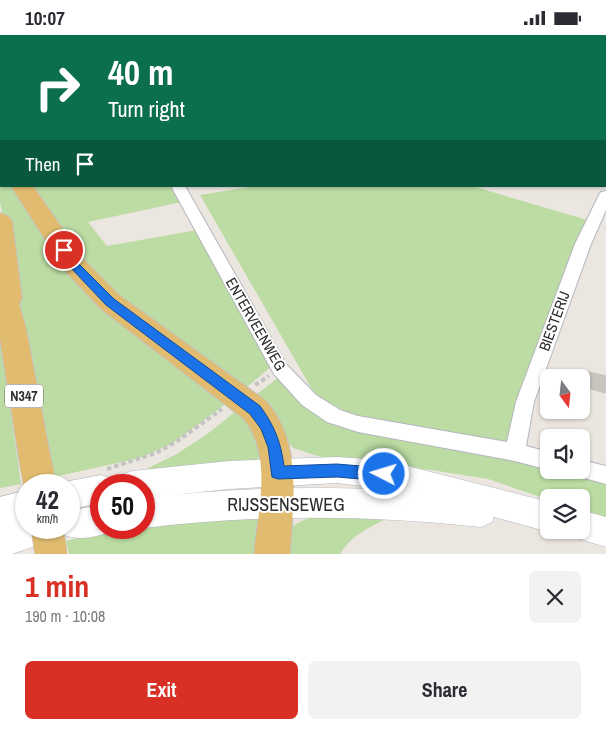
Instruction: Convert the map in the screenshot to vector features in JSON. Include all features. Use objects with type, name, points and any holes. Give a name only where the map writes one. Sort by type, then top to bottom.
[{"type":"main road","points":[[23,187],[75,266],[110,302],[255,410],[267,426],[275,447],[276,487],[272,554]]},
{"type":"main road","name":"N347","points":[[0,221],[4,241],[12,328],[35,474]]},
{"type":"main road","name":"N347","points":[[0,281],[12,328]]},
{"type":"main road","name":"RIJSSENSEWEG","points":[[155,483],[210,477],[409,504],[540,517]]},
{"type":"main road","name":"RIJSSENSEWEG","points":[[155,512],[224,503],[276,487]]},
{"type":"main road","points":[[590,528],[606,532]]},
{"type":"street","name":"ENTERVEENWEG","points":[[179,187],[280,369],[308,400],[334,416],[358,424],[515,452]]},
{"type":"street","name":"BIESTERIJ","points":[[515,452],[524,402],[583,244],[606,195]]},
{"type":"street","points":[[515,452],[540,459]]},
{"type":"street","points":[[590,471],[606,475]]},
{"type":"path","points":[[113,474],[163,449],[239,398],[262,379],[280,369]]},
{"type":"green space","points":[[0,187],[21,187],[46,231],[231,400],[173,443],[140,458],[68,474],[53,474],[0,202]]},
{"type":"green space","points":[[34,187],[174,187],[182,202],[88,222],[107,246],[197,230],[272,366],[241,392],[126,304],[86,264]]},
{"type":"green space","points":[[249,187],[475,187],[587,220],[513,417],[507,442],[355,416],[325,401],[313,391],[200,195]]},
{"type":"green space","points":[[0,338],[20,474],[15,474],[15,485],[0,488]]},
{"type":"green space","points":[[280,376],[320,415],[343,427],[364,433],[540,463],[540,479],[590,479],[590,475],[606,479],[606,519],[590,514],[590,489],[540,489],[540,497],[488,479],[431,470],[324,458],[293,448],[251,399]]},
{"type":"green space","points":[[241,407],[257,419],[261,456],[255,461],[136,474],[175,455],[206,435]]},
{"type":"green space","points":[[260,515],[258,554],[69,554],[66,541],[80,539],[80,537],[90,535],[90,539],[155,539],[155,522]]},
{"type":"green space","points":[[316,516],[384,520],[354,538],[340,554],[280,554],[281,545],[290,528],[301,521]]},
{"type":"building","points":[[590,372],[606,376],[605,393],[590,389]]},
{"type":"route","points":[[64,250],[75,266],[110,302],[255,410],[267,426],[275,447],[278,472],[337,470],[384,474]]}]
